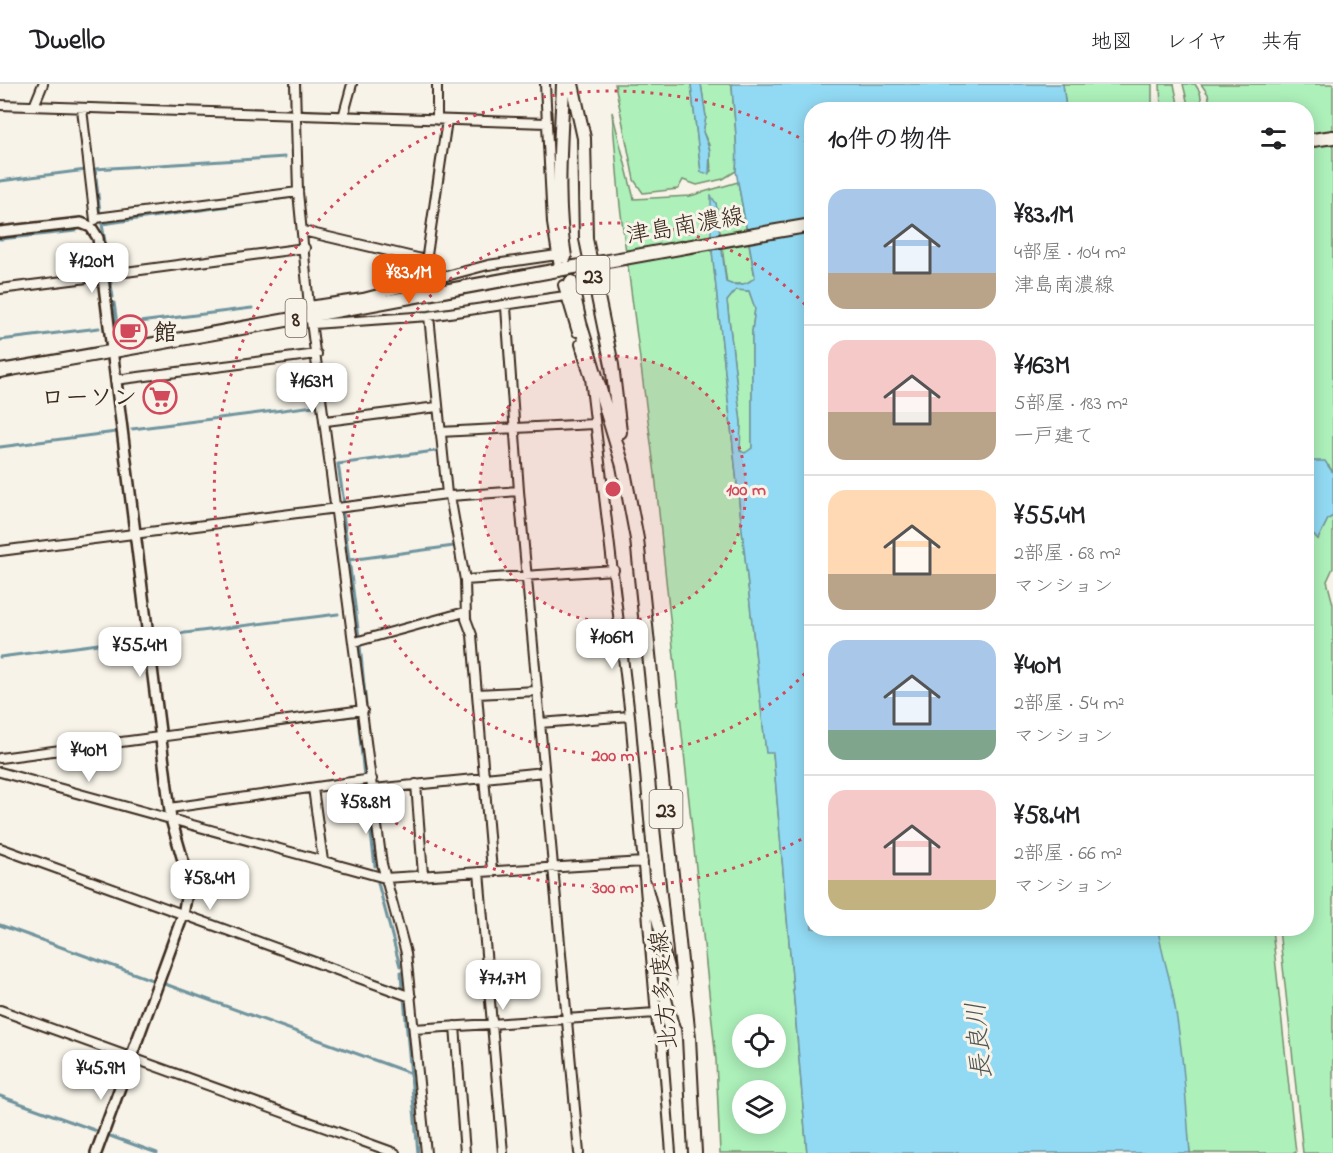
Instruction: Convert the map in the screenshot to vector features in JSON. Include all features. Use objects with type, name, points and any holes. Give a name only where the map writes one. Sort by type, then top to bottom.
[{"type":"main road","points":[[560,260],[558,181],[563,84]]},
{"type":"main road","name":"23","points":[[572,84],[584,138],[586,239],[612,365],[623,466]]},
{"type":"main road","points":[[1314,140],[1333,136]]},
{"type":"main road","name":"津島南濃線","points":[[0,371],[591,262],[804,226]]},
{"type":"main road","points":[[567,283],[623,466]]},
{"type":"main road","name":"北方多度線","points":[[623,466],[639,550],[689,1038],[695,1153]]},
{"type":"street","points":[[34,106],[43,84]]},
{"type":"street","points":[[295,84],[297,192],[311,315],[385,878],[406,953],[426,1153]]},
{"type":"street","points":[[343,117],[352,84]]},
{"type":"street","points":[[437,84],[437,120]]},
{"type":"street","points":[[311,315],[363,298],[488,265],[560,260],[552,223],[545,84]]},
{"type":"street","points":[[0,105],[548,123]]},
{"type":"street","points":[[82,109],[96,218],[91,227]]},
{"type":"street","points":[[423,282],[447,120]]},
{"type":"street","points":[[96,218],[297,192]]},
{"type":"street","points":[[0,232],[74,224],[91,227],[98,238],[171,819],[189,881],[183,915],[96,1153]]},
{"type":"street","points":[[303,231],[426,260]]},
{"type":"street","points":[[0,289],[305,248]]},
{"type":"street","points":[[567,283],[565,296],[590,378],[614,570],[630,716],[656,1013],[662,1040],[671,1153]]},
{"type":"street","points":[[311,315],[429,316],[506,307],[565,296]]},
{"type":"street","points":[[506,307],[519,491],[579,1153]]},
{"type":"street","points":[[429,316],[448,495],[465,580],[465,612],[472,635],[492,871]]},
{"type":"street","points":[[115,380],[317,354]]},
{"type":"street","points":[[326,421],[437,407]]},
{"type":"street","points":[[440,432],[594,424]]},
{"type":"street","points":[[0,551],[448,495],[519,491]]},
{"type":"street","points":[[465,580],[614,570]]},
{"type":"street","points":[[355,642],[465,612]]},
{"type":"street","points":[[477,694],[538,691]]},
{"type":"street","points":[[0,758],[363,710]]},
{"type":"street","points":[[540,723],[630,716]]},
{"type":"street","points":[[0,772],[385,878],[643,862]]},
{"type":"street","points":[[373,789],[544,772]]},
{"type":"street","points":[[170,808],[372,779]]},
{"type":"street","points":[[416,784],[423,875]]},
{"type":"street","points":[[313,788],[323,861]]},
{"type":"street","points":[[0,848],[411,997]]},
{"type":"street","points":[[643,862],[660,939],[680,1014],[689,1038]]},
{"type":"street","points":[[479,872],[503,1153]]},
{"type":"street","points":[[0,1010],[396,1153]]},
{"type":"street","points":[[414,1029],[656,1013]]},
{"type":"street","points":[[455,1026],[465,1153]]},
{"type":"green space","points":[[615,84],[691,84],[701,172],[705,174],[711,171],[709,145],[703,132],[706,117],[701,84],[732,84],[736,171],[723,179],[697,185],[683,180],[678,189],[643,193],[634,180]]},
{"type":"green space","points":[[1063,84],[1152,84],[1152,102],[1065,102]]},
{"type":"green space","points":[[1160,84],[1174,84],[1178,102],[1161,102]]},
{"type":"green space","points":[[1183,84],[1195,84],[1200,92],[1202,102],[1187,102]]},
{"type":"green space","points":[[1201,84],[1333,84],[1333,473],[1329,466],[1314,462],[1314,102],[1210,102],[1208,94]]},
{"type":"green space","points":[[612,112],[634,199],[690,196],[738,182],[755,278],[745,284],[727,284],[716,203],[711,241],[766,752],[773,752],[807,1153],[720,1153],[716,1060],[655,474],[620,206]]},
{"type":"green space","points":[[736,290],[749,291],[755,308],[752,332],[752,448],[749,452],[742,453],[739,446],[741,423],[727,301]]},
{"type":"green space","points":[[1333,516],[1333,568],[1327,581],[1333,604],[1333,1153],[1303,1153],[1280,936],[1314,936],[1314,534],[1318,539],[1328,519]]},
{"type":"green space","points":[[1159,936],[1273,936],[1296,1153],[1190,1153],[1173,996],[1160,950]]},
{"type":"water","points":[[691,84],[701,84],[706,117],[703,132],[710,151],[709,174],[701,172]]},
{"type":"water","name":"長良川","points":[[732,84],[1063,84],[1065,102],[804,102],[804,936],[1159,936],[1179,1035],[1190,1153],[807,1153],[773,753],[766,753],[711,241],[711,196],[716,203],[726,282],[742,284],[753,279],[755,276],[736,171]],"holes":[[[736,290],[749,291],[755,308],[752,332],[752,448],[745,453],[740,451],[741,423],[727,301]]]},
{"type":"water","points":[[1314,461],[1325,461],[1333,473],[1333,516],[1328,519],[1318,539],[1314,535]]},
{"type":"waterway","points":[[100,213],[95,169],[285,157]]},
{"type":"waterway","points":[[0,181],[86,170]]},
{"type":"waterway","points":[[106,248],[102,224],[286,198]]},
{"type":"waterway","points":[[0,239],[76,231]]},
{"type":"waterway","points":[[106,251],[109,269]]},
{"type":"waterway","points":[[110,278],[113,297]]},
{"type":"waterway","points":[[114,303],[117,324]]},
{"type":"waterway","points":[[115,325],[252,308]]},
{"type":"waterway","points":[[0,340],[99,328]]},
{"type":"waterway","points":[[132,429],[314,406]]},
{"type":"waterway","points":[[0,447],[116,432]]},
{"type":"waterway","points":[[344,503],[338,464],[435,451]]},
{"type":"waterway","points":[[343,513],[359,637],[363,636]]},
{"type":"waterway","points":[[349,560],[454,546]]},
{"type":"waterway","points":[[153,637],[338,614]]},
{"type":"waterway","points":[[0,657],[144,638]]},
{"type":"waterway","points":[[360,646],[367,715]]},
{"type":"waterway","points":[[178,738],[360,715]]},
{"type":"waterway","points":[[358,716],[364,777]]},
{"type":"waterway","points":[[105,748],[154,742]]},
{"type":"waterway","points":[[365,785],[375,866]]},
{"type":"waterway","points":[[0,844],[174,907]]},
{"type":"waterway","points":[[378,883],[400,966]]},
{"type":"waterway","points":[[195,914],[402,989],[401,972]]},
{"type":"waterway","points":[[0,925],[152,980]]},
{"type":"waterway","points":[[165,984],[410,1073]]},
{"type":"waterway","points":[[404,998],[418,1153]]},
{"type":"waterway","points":[[0,1096],[97,1131]]},
{"type":"waterway","points":[[110,1136],[157,1153]]},
{"type":"place","name":"館","points":[[130,332]]},
{"type":"place","name":"ローソン","points":[[160,397]]}]
